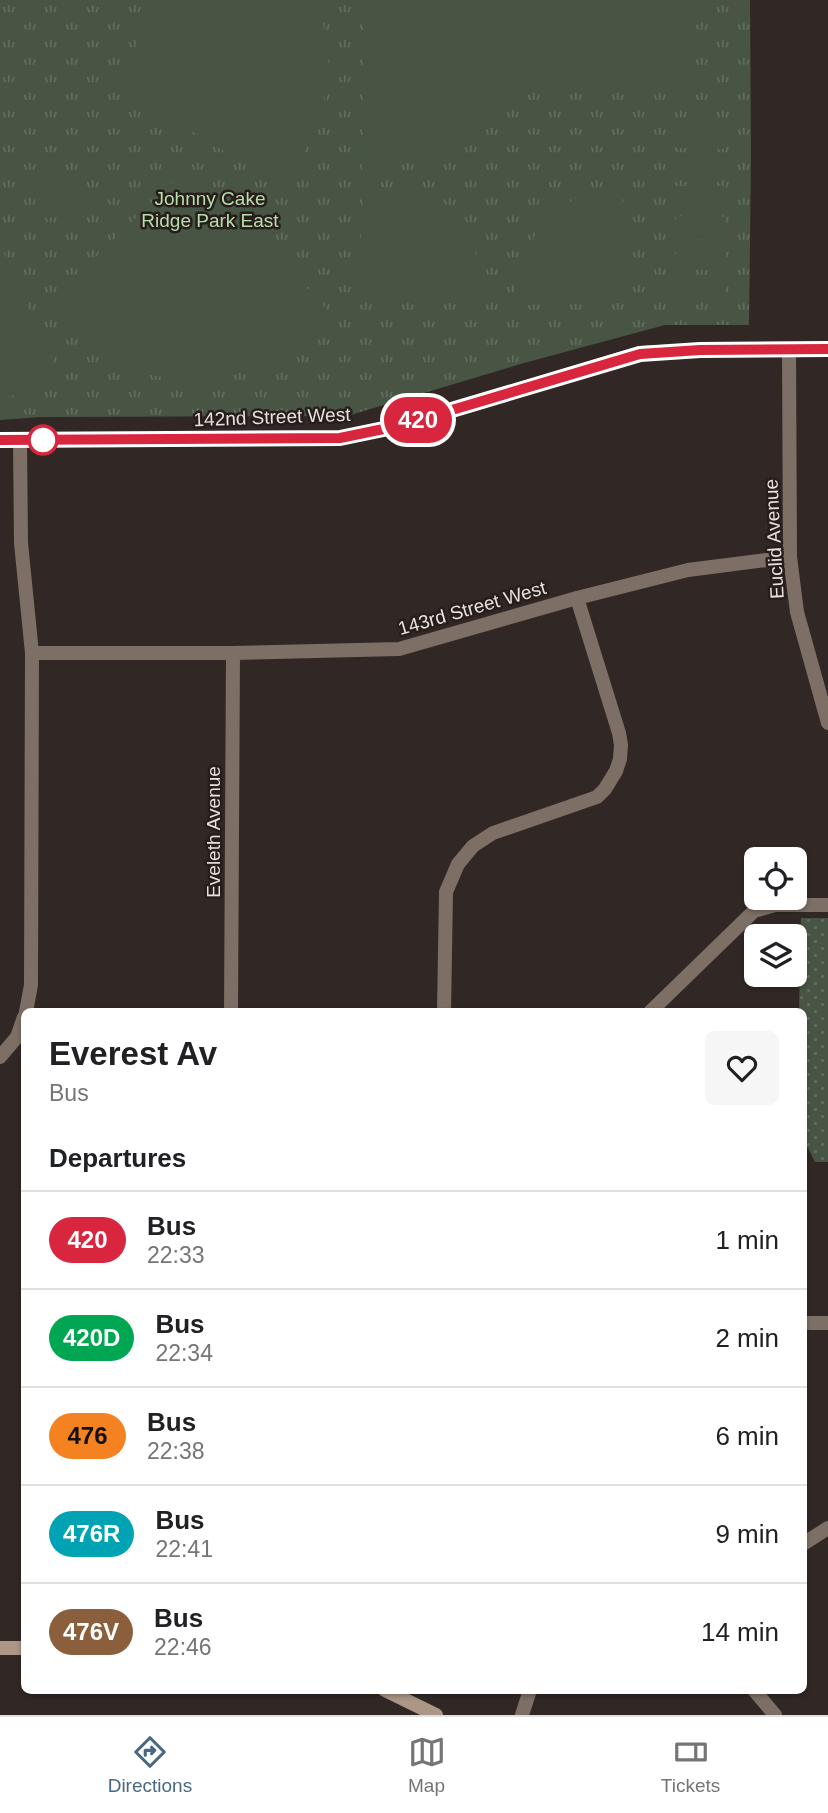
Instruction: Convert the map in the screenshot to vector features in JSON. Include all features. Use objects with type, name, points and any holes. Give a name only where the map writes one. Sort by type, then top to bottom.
[{"type":"street","name":"Euclid Avenue","points":[[789,349],[790,556],[797,612],[828,723]]},
{"type":"street","name":"142nd Street West","points":[[0,440],[340,438],[398,426],[640,354],[700,350],[828,349]]},
{"type":"street","points":[[20,440],[21,543],[33,653],[31,985],[27,1008]]},
{"type":"street","name":"143rd Street West","points":[[33,653],[233,653],[399,649],[577,598],[688,570],[790,556]]},
{"type":"street","points":[[444,1008],[446,892],[458,864],[473,846],[494,832],[597,797],[611,781],[620,759],[620,733],[577,598]]},
{"type":"street","name":"Eveleth Avenue","points":[[231,1008],[233,653]]},
{"type":"street","points":[[654,1008],[754,911],[775,905],[828,905]]},
{"type":"street","points":[[0,1057],[17,1037],[21,1026]]},
{"type":"street","points":[[807,1323],[828,1323]]},
{"type":"street","points":[[807,1541],[828,1528]]},
{"type":"street","points":[[0,1648],[21,1648]]},
{"type":"street","points":[[393,1694],[436,1715]]},
{"type":"street","points":[[522,1715],[529,1694]]},
{"type":"street","points":[[757,1694],[775,1715]]},
{"type":"green space","name":"Johnny Cake Ridge Park East","points":[[0,0],[750,0],[749,325],[665,325],[524,363],[347,416],[41,417],[0,420]]},
{"type":"green space","points":[[167,0],[312,0],[323,23],[328,47],[328,72],[317,121],[307,145],[282,188],[120,85],[117,74]]},
{"type":"green space","points":[[364,0],[696,0],[695,84],[526,84],[508,111],[448,152],[362,175]]},
{"type":"green space","points":[[676,125],[726,126],[726,149],[676,148]]},
{"type":"green space","points":[[676,155],[726,156],[726,179],[676,178]]},
{"type":"green space","points":[[196,171],[328,311],[294,344],[272,359],[249,371],[190,384],[124,368],[93,352],[45,306],[183,172]]},
{"type":"green space","points":[[66,178],[85,178],[85,217],[66,217]]},
{"type":"green space","points":[[41,179],[59,179],[61,217],[41,218]]},
{"type":"green space","points":[[622,180],[625,297],[618,303],[511,305],[522,257],[544,220],[582,194]]},
{"type":"green space","points":[[676,186],[726,186],[726,209],[676,209]]},
{"type":"green space","points":[[363,188],[411,198],[452,220],[478,258],[488,303],[365,302],[359,296]]},
{"type":"green space","points":[[676,216],[726,217],[726,240],[675,239]]},
{"type":"green space","points":[[0,245],[58,372],[16,395],[0,399]]},
{"type":"green space","points":[[676,246],[726,247],[726,270],[675,270]]},
{"type":"green space","points":[[675,277],[726,277],[726,300],[675,300]]},
{"type":"green space","points":[[801,918],[828,918],[828,1162],[815,1162],[807,1148],[807,1008],[799,1008],[800,987],[807,987],[807,924],[801,924]]},
{"type":"bus line","name":"420","points":[[0,440],[340,438],[398,426],[640,354],[700,350],[828,349]]}]
